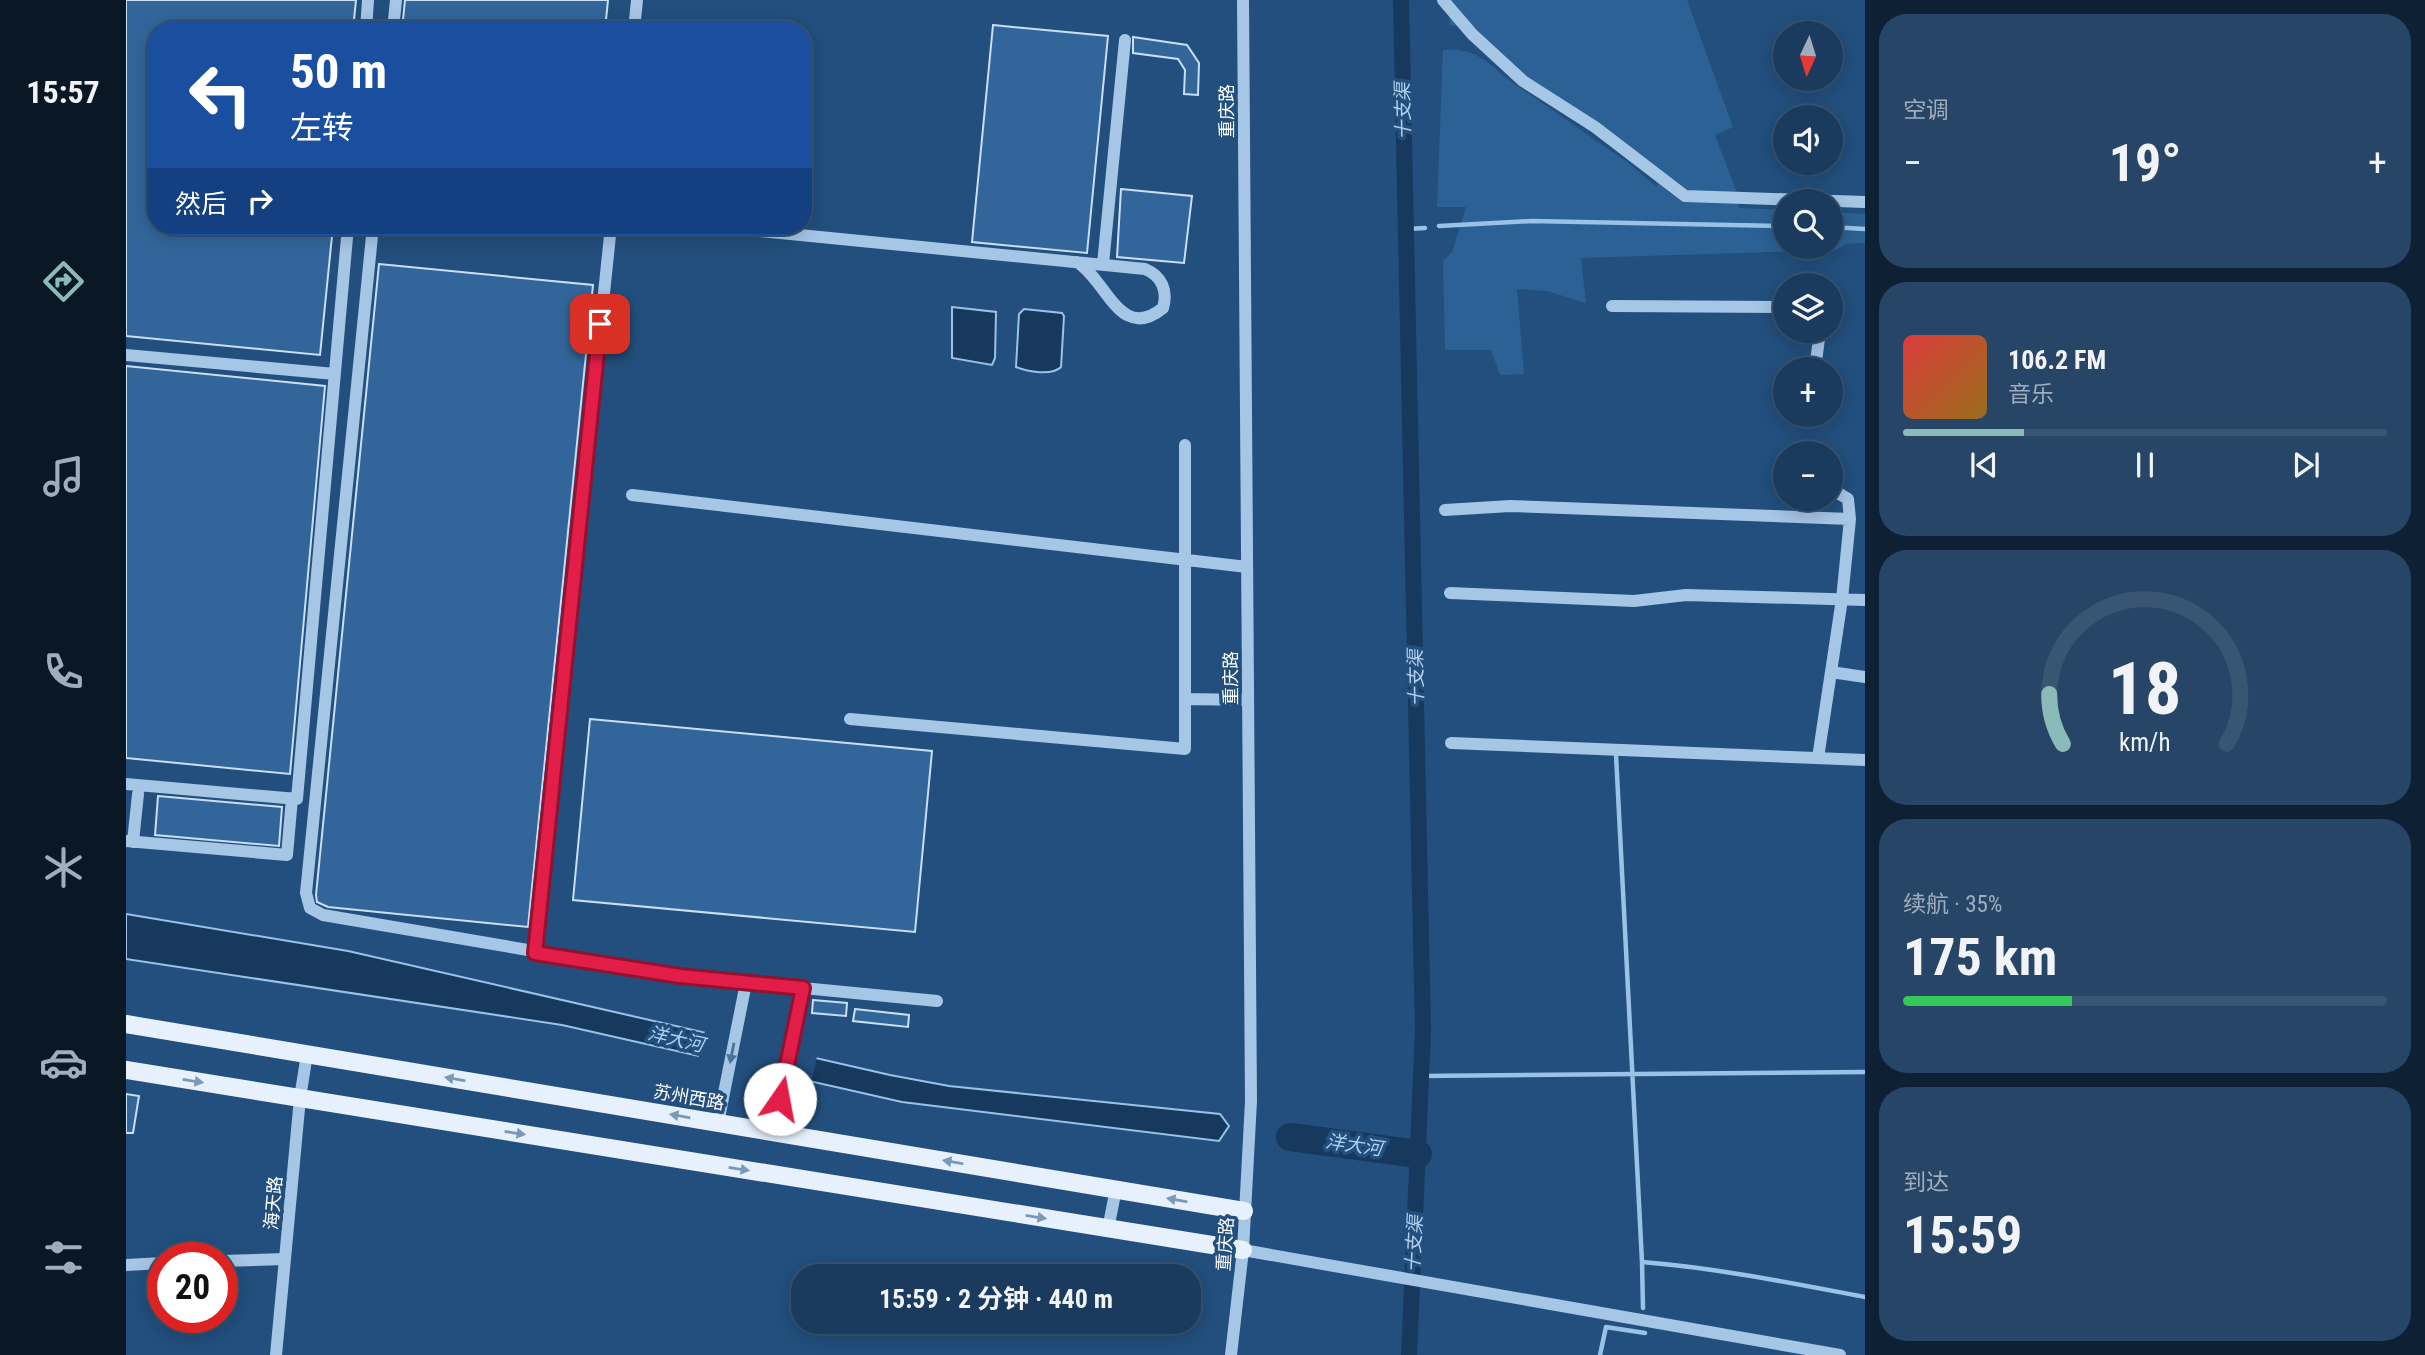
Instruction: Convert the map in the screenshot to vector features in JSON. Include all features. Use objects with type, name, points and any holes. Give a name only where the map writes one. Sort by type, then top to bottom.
[{"type":"main road","name":"苏州西路","points":[[126,1024],[720,1116],[1244,1211]]},
{"type":"main road","points":[[126,1070],[1243,1251]]},
{"type":"street","points":[[367,21],[368,0]]},
{"type":"street","points":[[394,21],[396,0]]},
{"type":"street","points":[[635,21],[637,0]]},
{"type":"street","name":"重庆路","points":[[1231,1355],[1243,1251],[1251,1101],[1243,0]]},
{"type":"street","points":[[1443,0],[1472,34],[1523,81],[1595,127],[1685,195],[1865,202]]},
{"type":"street","points":[[1102,264],[1125,40]]},
{"type":"street","points":[[126,784],[297,799],[347,235]]},
{"type":"street","points":[[372,235],[306,893],[310,908],[323,915],[680,976],[937,1001]]},
{"type":"street","points":[[535,953],[610,235]]},
{"type":"street","points":[[800,235],[1102,264],[1145,269],[1155,273],[1163,285],[1166,298],[1163,308],[1144,319],[1127,316],[1112,302],[1089,269],[1077,262]]},
{"type":"street","points":[[1612,306],[1773,307]]},
{"type":"street","points":[[126,355],[335,374]]},
{"type":"street","points":[[850,719],[1185,748],[1185,445]]},
{"type":"street","points":[[632,495],[1247,567]]},
{"type":"street","points":[[1818,758],[1842,599],[1850,519],[1848,499],[1843,496]]},
{"type":"street","points":[[1445,510],[1510,506],[1850,519]]},
{"type":"street","points":[[1450,593],[1634,601],[1686,595],[1865,600]]},
{"type":"street","points":[[1831,672],[1865,677]]},
{"type":"street","points":[[1185,699],[1248,699]]},
{"type":"street","points":[[1451,743],[1865,760]]},
{"type":"street","points":[[138,794],[130,841],[287,855],[292,798]]},
{"type":"street","points":[[720,1116],[746,983]]},
{"type":"street","points":[[774,1127],[803,988]]},
{"type":"street","name":"海天路","points":[[276,1355],[300,1098],[307,1054]]},
{"type":"street","points":[[1108,1229],[1116,1189]]},
{"type":"street","points":[[1243,1251],[1840,1355]]},
{"type":"street","points":[[238,1260],[285,1259]]},
{"type":"street","points":[[126,1265],[147,1264]]},
{"type":"shaded area","points":[[1449,0],[1687,0],[1733,127],[1715,135],[1736,190],[1739,208],[1773,209],[1773,252],[1581,258],[1586,303],[1547,291],[1517,289],[1524,374],[1500,375],[1491,350],[1445,350],[1443,261],[1452,252],[1466,207],[1437,207],[1443,50],[1461,50],[1484,60],[1627,162],[1657,187],[1655,168],[1526,79],[1471,28],[1450,25]]},
{"type":"shaded area","points":[[1843,213],[1865,214],[1865,243],[1843,246]]},
{"type":"water","points":[[952,307],[996,312],[995,358],[992,365],[952,358]]},
{"type":"water","points":[[1024,309],[1062,313],[1064,316],[1061,367],[1057,370],[1040,372],[1016,367],[1019,314]]},
{"type":"water","points":[[126,914],[348,951],[890,1075],[949,1086],[1220,1114],[1229,1126],[1219,1141],[902,1102],[562,1025],[126,959]]},
{"type":"pier","points":[[705,1031],[817,1056],[811,1085],[698,1060]]},
{"type":"building","points":[[126,0],[356,0],[354,21],[147,21],[147,235],[332,235],[320,355],[126,336]]},
{"type":"building","points":[[405,0],[608,0],[606,21],[403,21]]},
{"type":"building","points":[[993,25],[1108,36],[1087,253],[972,242]]},
{"type":"building","points":[[1133,37],[1187,45],[1199,63],[1198,95],[1184,94],[1185,70],[1178,59],[1133,53]]},
{"type":"building","points":[[1121,189],[1192,196],[1184,263],[1117,257]]},
{"type":"building","points":[[379,264],[593,285],[528,927],[328,907],[317,902]]},
{"type":"building","points":[[126,366],[325,386],[290,774],[126,758]]},
{"type":"building","points":[[590,719],[932,751],[915,932],[573,900]]},
{"type":"building","points":[[158,796],[282,807],[279,846],[155,835]]},
{"type":"building","points":[[813,1000],[847,1003],[846,1016],[812,1013]]},
{"type":"building","points":[[855,1009],[909,1015],[908,1027],[853,1021]]},
{"type":"building","points":[[126,1094],[139,1096],[133,1133],[126,1133]]},
{"type":"waterway","name":"十支渠","points":[[1401,0],[1423,1031],[1409,1355]]},
{"type":"waterway","points":[[1439,226],[1532,221],[1773,226]]},
{"type":"waterway","points":[[1406,229],[1425,228]]},
{"type":"waterway","points":[[1843,228],[1865,229]]},
{"type":"waterway","points":[[1616,755],[1642,1262]]},
{"type":"waterway","points":[[1421,1076],[1865,1072]]},
{"type":"waterway","name":"洋大河","points":[[1290,1137],[1418,1154]]},
{"type":"waterway","points":[[1643,1308],[1642,1262],[1726,1272],[1865,1297]]},
{"type":"waterway","points":[[1600,1355],[1606,1327],[1645,1333]]},
{"type":"route","points":[[600,324],[535,953],[680,976],[803,988],[780,1099]]}]
